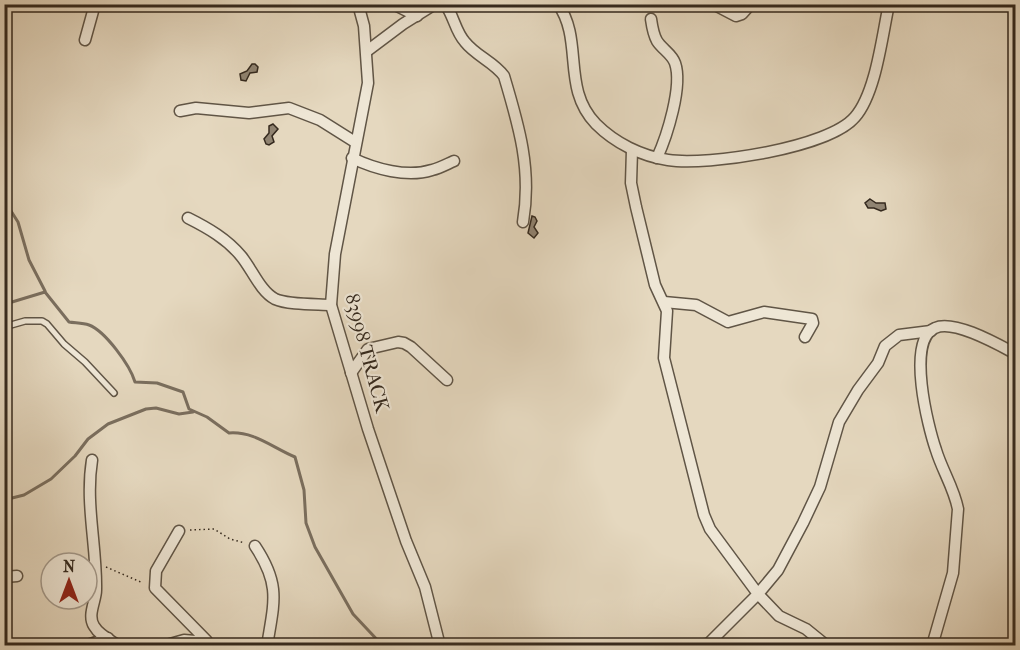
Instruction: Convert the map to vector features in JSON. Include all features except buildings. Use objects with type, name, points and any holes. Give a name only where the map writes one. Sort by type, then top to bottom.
[{"type":"street","points":[[85,40],[95,4]]},
{"type":"street","name":"83998 TRACK","points":[[358,4],[364,26],[368,83],[335,254],[331,305],[406,541],[425,587],[440,645]]},
{"type":"street","points":[[393,4],[417,16]]},
{"type":"street","points":[[367,51],[435,4]]},
{"type":"street","points":[[445,4],[462,39],[471,49],[500,70],[504,76],[526,170],[527,197],[522,222]]},
{"type":"street","points":[[456,4],[487,4]]},
{"type":"street","points":[[558,4],[563,12],[571,41],[576,91],[582,106],[595,123],[632,150],[657,158],[693,161],[737,157],[786,147],[839,130],[855,117],[867,97],[889,4]]},
{"type":"street","points":[[713,4],[736,16],[742,14],[751,4]]},
{"type":"street","points":[[1014,4],[1016,21]]},
{"type":"street","points":[[651,18],[655,36],[674,60],[676,72],[670,124],[657,158]]},
{"type":"street","points":[[180,111],[196,108],[249,113],[289,108],[320,120],[355,142]]},
{"type":"street","points":[[632,150],[633,191],[655,285],[667,311],[664,357],[704,515],[711,529],[758,594],[779,616],[806,629],[827,645]]},
{"type":"street","points":[[352,159],[380,170],[408,172],[429,171],[454,160]]},
{"type":"street","points":[[188,218],[220,236],[236,250],[274,299],[331,305]]},
{"type":"street","points":[[664,302],[696,305],[728,322],[764,312],[812,319],[813,323],[805,337]]},
{"type":"street","points":[[690,645],[708,645],[758,594],[784,562],[820,487],[839,422],[878,363],[885,346],[899,335],[929,332],[942,326],[959,329],[994,342],[1016,354]]},
{"type":"street","points":[[929,332],[922,342],[921,351],[924,396],[936,452],[957,500],[958,509],[953,573],[932,645]]},
{"type":"street","points":[[351,373],[368,349],[401,342],[411,347],[447,380]]},
{"type":"street","points":[[92,460],[90,494],[93,551]]},
{"type":"street","points":[[179,531],[156,571],[155,588],[209,643]]},
{"type":"street","points":[[255,546],[273,582],[273,613],[267,645]]},
{"type":"street","points":[[4,577],[17,576]]},
{"type":"street","points":[[93,611],[93,625],[100,634],[119,645]]},
{"type":"street","points":[[85,645],[108,638]]},
{"type":"street","points":[[163,645],[184,640],[209,643]]},
{"type":"lane","points":[[4,327],[25,321],[42,321],[114,393]]},
{"type":"path","points":[[179,531],[214,529],[230,539],[255,546]]},
{"type":"path","points":[[99,565],[155,588]]},
{"type":"waterway","points":[[4,200],[18,222],[29,260],[45,291]]},
{"type":"waterway","points":[[4,302],[12,302],[45,292],[69,322],[89,325],[102,334],[122,358],[135,382],[157,383],[183,392],[189,409],[207,417],[229,433],[255,437],[295,457],[304,490],[306,523],[315,547],[353,614],[383,646]]},
{"type":"waterway","points":[[4,500],[24,495],[51,479],[75,456],[88,439],[108,424],[146,409],[156,408],[179,414],[193,412]]}]
